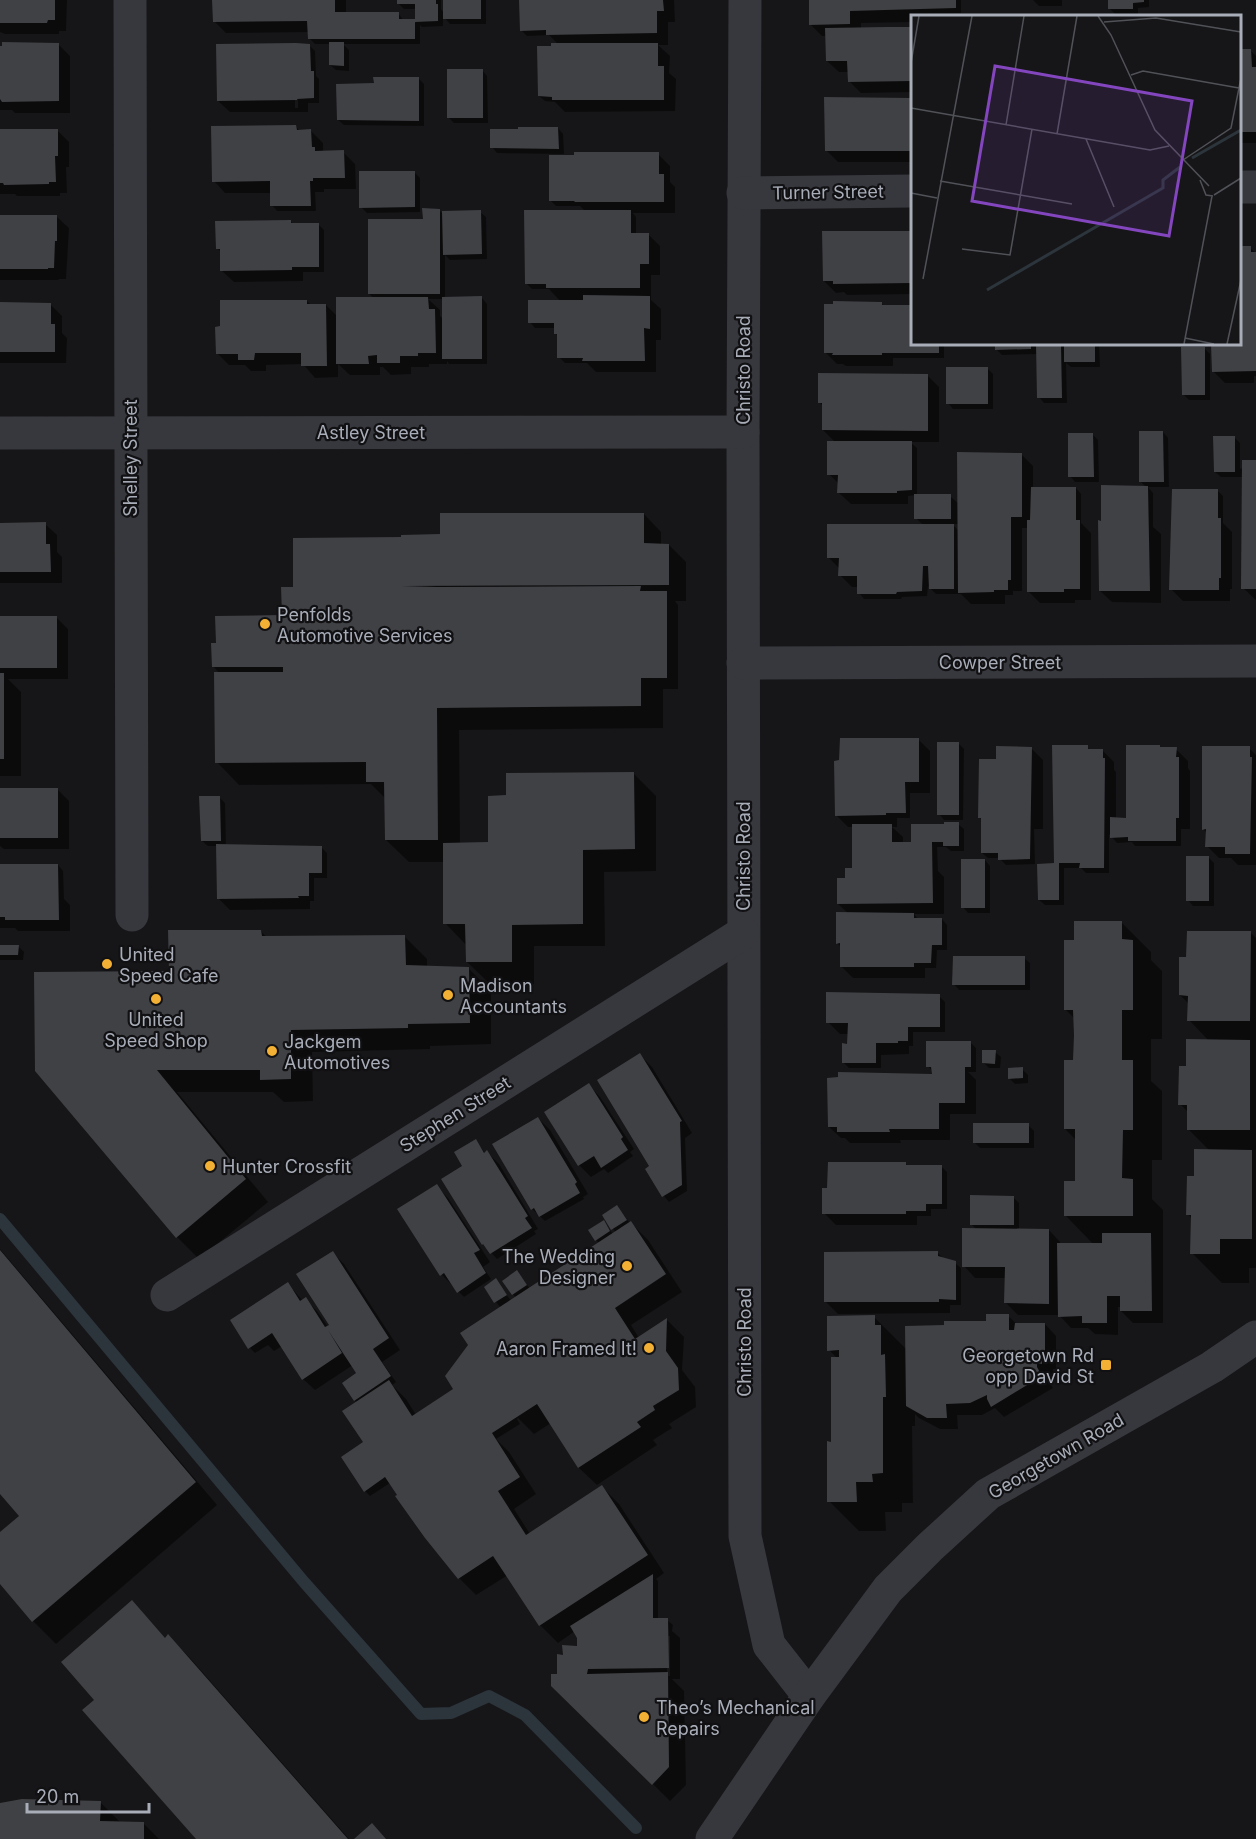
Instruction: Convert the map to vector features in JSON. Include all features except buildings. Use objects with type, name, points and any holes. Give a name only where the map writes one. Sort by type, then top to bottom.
[{"type":"street","name":"Shelley Street","points":[[129,0],[132,915]]},
{"type":"street","name":"Christo Road","points":[[745,0],[743,194],[745,1536],[769,1645],[809,1696]]},
{"type":"street","name":"Turner Street","points":[[743,194],[911,191]]},
{"type":"street","name":"Astley Street","points":[[0,433],[130,431],[743,432]]},
{"type":"street","name":"Cowper Street","points":[[743,663],[1256,661]]},
{"type":"street","name":"Stephen Street","points":[[167,1295],[743,933]]},
{"type":"street","name":"Georgetown Road","points":[[712,1839],[809,1696],[888,1588],[930,1547],[988,1494],[1212,1366],[1256,1337]]},
{"type":"waterway","points":[[0,1219],[304,1582],[421,1714],[451,1713],[489,1696],[525,1715],[636,1828]]},
{"type":"place","name":"Penfolds Automotive Services","points":[[265,624]]},
{"type":"place","name":"United Speed Cafe","points":[[107,964]]},
{"type":"place","name":"Madison Accountants","points":[[448,995]]},
{"type":"place","name":"United Speed Shop","points":[[156,999]]},
{"type":"place","name":"Jackgem Automotives","points":[[272,1051]]},
{"type":"place","name":"Hunter Crossfit","points":[[210,1166]]},
{"type":"place","name":"The Wedding Designer","points":[[627,1266]]},
{"type":"place","name":"Aaron Framed It!","points":[[649,1348]]},
{"type":"place","name":"Georgetown Rd opp David St","points":[[1106,1365]]},
{"type":"place","name":"Theo’s Mechanical Repairs","points":[[644,1717]]}]
